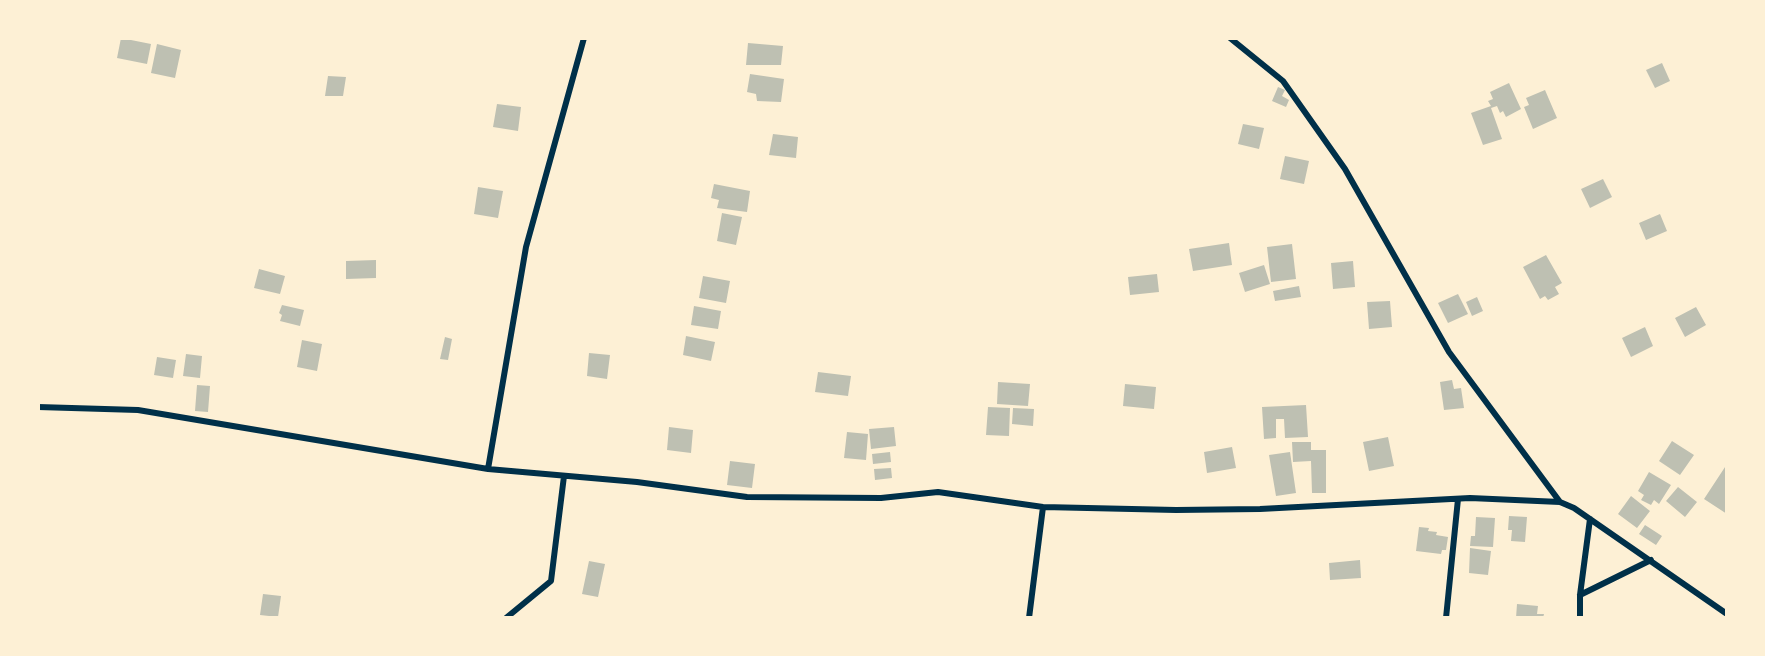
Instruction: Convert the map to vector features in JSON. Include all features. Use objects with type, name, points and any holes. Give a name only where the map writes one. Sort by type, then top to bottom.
[{"type":"street","points":[[488,469],[526,247],[584,38]]},
{"type":"street","points":[[1230,39],[1283,81],[1328,144],[1449,352],[1560,502],[1590,519],[1727,614]]},
{"type":"street","points":[[38,407],[138,410],[488,469],[637,482],[747,497],[881,498],[938,492],[1043,507],[1176,510],[1458,499],[1512,498],[1560,502]]},
{"type":"street","points":[[506,618],[551,581],[564,476]]},
{"type":"street","points":[[1446,618],[1458,499]]},
{"type":"street","points":[[1029,618],[1043,507]]},
{"type":"street","points":[[1580,618],[1590,519]]},
{"type":"street","points":[[1580,595],[1651,560]]},
{"type":"building","points":[[121,38],[151,44],[147,64],[117,58]]},
{"type":"building","points":[[748,43],[783,46],[781,65],[746,65]]},
{"type":"building","points":[[157,44],[181,50],[175,78],[151,73]]},
{"type":"building","points":[[1662,63],[1670,81],[1655,88],[1646,70]]},
{"type":"building","points":[[750,74],[784,79],[781,102],[757,101],[756,94],[747,92]]},
{"type":"building","points":[[328,76],[346,77],[343,96],[325,96]]},
{"type":"building","points":[[1509,83],[1521,109],[1506,117],[1497,106],[1491,108],[1502,139],[1483,145],[1471,113],[1491,106],[1488,101],[1493,99],[1490,92]]},
{"type":"building","points":[[1278,87],[1285,90],[1282,96],[1289,100],[1286,107],[1272,101]]},
{"type":"building","points":[[1545,90],[1557,118],[1533,129],[1524,107],[1529,105],[1526,98]]},
{"type":"building","points":[[497,104],[521,107],[518,131],[493,127]]},
{"type":"building","points":[[1243,124],[1264,128],[1259,149],[1238,144]]},
{"type":"building","points":[[773,134],[798,137],[796,158],[769,155]]},
{"type":"building","points":[[1285,156],[1309,161],[1304,184],[1280,179]]},
{"type":"building","points":[[1603,179],[1612,197],[1590,208],[1581,189]]},
{"type":"building","points":[[714,184],[750,191],[747,212],[717,208],[719,200],[711,198]]},
{"type":"building","points":[[478,187],[503,191],[498,218],[474,214]]},
{"type":"building","points":[[722,213],[742,217],[736,245],[717,241]]},
{"type":"building","points":[[1660,214],[1667,231],[1646,240],[1639,223]]},
{"type":"building","points":[[1229,243],[1232,265],[1193,271],[1189,249]]},
{"type":"building","points":[[1292,244],[1296,279],[1271,282],[1267,247]]},
{"type":"building","points":[[1546,255],[1562,283],[1555,287],[1559,294],[1548,300],[1545,296],[1540,299],[1523,267]]},
{"type":"building","points":[[376,260],[376,278],[346,279],[346,261]]},
{"type":"building","points":[[1353,261],[1355,287],[1333,289],[1331,263]]},
{"type":"building","points":[[1264,265],[1270,284],[1245,292],[1239,273]]},
{"type":"building","points":[[259,269],[285,276],[280,294],[254,288]]},
{"type":"building","points":[[1157,274],[1159,292],[1130,295],[1128,277]]},
{"type":"building","points":[[703,276],[730,281],[726,303],[699,298]]},
{"type":"building","points":[[1299,286],[1301,297],[1275,301],[1273,291]]},
{"type":"building","points":[[1458,294],[1468,314],[1448,323],[1438,303]]},
{"type":"building","points":[[1477,297],[1483,311],[1472,316],[1466,302]]},
{"type":"building","points":[[1390,301],[1392,327],[1369,329],[1367,302]]},
{"type":"building","points":[[282,305],[304,310],[300,326],[280,321]]},
{"type":"building","points":[[694,306],[721,311],[718,329],[691,325]]},
{"type":"building","points":[[1696,307],[1706,325],[1685,337],[1675,318]]},
{"type":"building","points":[[1645,327],[1653,346],[1631,357],[1622,338]]},
{"type":"building","points":[[686,336],[715,342],[711,361],[683,355]]},
{"type":"building","points":[[445,337],[452,339],[448,360],[440,359]]},
{"type":"building","points":[[302,340],[322,344],[317,371],[297,367]]},
{"type":"building","points":[[589,353],[610,355],[607,379],[587,376]]},
{"type":"building","points":[[186,354],[202,356],[200,378],[183,376]]},
{"type":"building","points":[[157,357],[176,360],[173,378],[154,375]]},
{"type":"building","points":[[818,372],[851,376],[848,396],[815,392]]},
{"type":"building","points":[[1452,380],[1454,389],[1461,388],[1464,408],[1444,410],[1440,382]]},
{"type":"building","points":[[998,382],[1030,384],[1028,406],[997,404]]},
{"type":"building","points":[[1125,384],[1156,387],[1154,409],[1123,406]]},
{"type":"building","points":[[197,385],[210,386],[208,412],[195,411]]},
{"type":"building","points":[[1306,405],[1308,437],[1285,438],[1284,419],[1276,419],[1276,438],[1264,439],[1262,407]]},
{"type":"building","points":[[988,407],[1010,408],[1009,436],[986,435]]},
{"type":"building","points":[[1013,408],[1034,409],[1033,426],[1012,424]]},
{"type":"building","points":[[669,427],[693,430],[691,453],[667,450]]},
{"type":"building","points":[[894,427],[896,446],[871,449],[869,429]]},
{"type":"building","points":[[847,432],[868,434],[866,460],[844,458]]},
{"type":"building","points":[[1388,437],[1394,466],[1369,471],[1363,442]]},
{"type":"building","points":[[1672,441],[1694,455],[1680,475],[1659,461]]},
{"type":"building","points":[[1292,442],[1311,442],[1311,450],[1326,450],[1326,493],[1312,493],[1311,461],[1293,462]]},
{"type":"building","points":[[1232,447],[1236,468],[1207,473],[1204,452]]},
{"type":"building","points":[[890,452],[891,462],[873,464],[872,454]]},
{"type":"building","points":[[1290,452],[1296,493],[1276,496],[1269,455]]},
{"type":"building","points":[[730,461],[755,464],[752,488],[727,485]]},
{"type":"building","points":[[1727,464],[1727,514],[1704,499]]},
{"type":"building","points":[[891,468],[892,478],[875,480],[874,469]]},
{"type":"building","points":[[1649,472],[1671,485],[1659,504],[1654,500],[1651,505],[1641,500],[1644,495],[1638,491]]},
{"type":"building","points":[[1678,487],[1697,502],[1685,517],[1666,501]]},
{"type":"building","points":[[1631,496],[1650,511],[1637,528],[1618,514]]},
{"type":"building","points":[[1509,516],[1527,517],[1525,542],[1511,541]]},
{"type":"building","points":[[1476,517],[1495,518],[1493,547],[1470,546],[1471,536],[1475,536]]},
{"type":"building","points":[[1645,525],[1662,536],[1656,545],[1639,534]]},
{"type":"building","points":[[1419,527],[1448,537],[1446,550],[1442,550],[1441,554],[1416,551]]},
{"type":"building","points":[[1470,548],[1491,551],[1488,575],[1469,573]]},
{"type":"building","points":[[1360,560],[1361,578],[1330,580],[1329,563]]},
{"type":"building","points":[[589,561],[605,564],[598,597],[582,594]]},
{"type":"building","points":[[263,594],[281,596],[278,617],[260,615]]},
{"type":"building","points":[[1517,604],[1538,606],[1537,614],[1544,614],[1543,618],[1516,618]]}]
